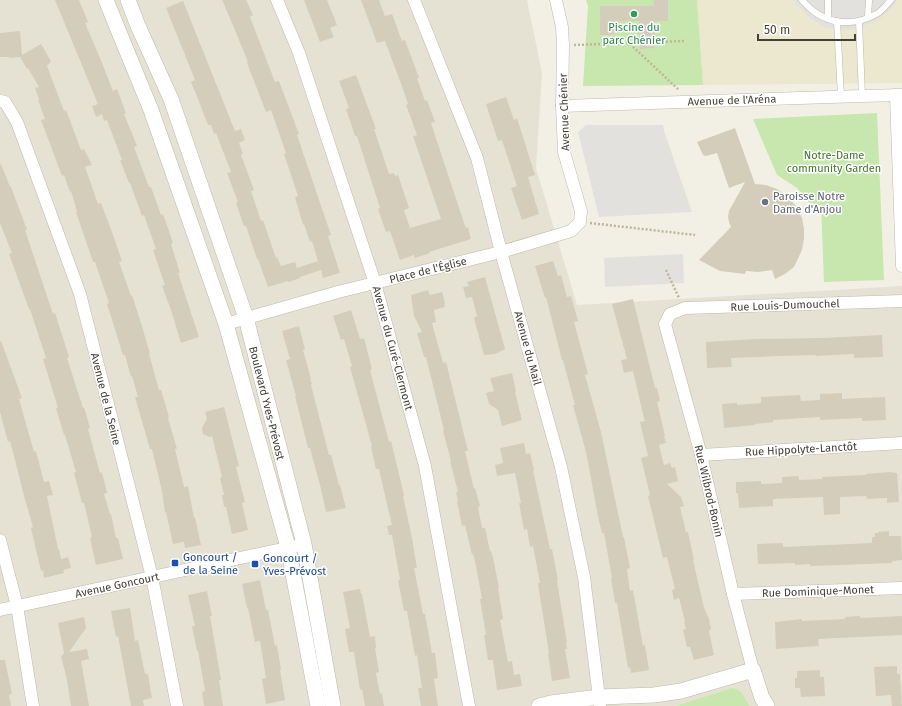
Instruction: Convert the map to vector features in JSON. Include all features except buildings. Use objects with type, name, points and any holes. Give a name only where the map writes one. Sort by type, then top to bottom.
[{"type":"street","name":"Boulevard Yves-Prévost","points":[[106,0],[153,115],[226,324],[288,547],[318,706]]},
{"type":"street","name":"Boulevard Yves-Prévost","points":[[128,0],[173,107],[246,318],[304,544],[333,706]]},
{"type":"street","name":"Avenue du Curé-Clermont","points":[[277,0],[299,53],[376,283],[425,466],[469,706]]},
{"type":"street","name":"Avenue du Mail","points":[[414,0],[477,158],[501,252],[560,467],[584,577],[600,702]]},
{"type":"street","name":"Avenue Chénier","points":[[556,0],[562,27],[563,45],[562,106],[564,152],[581,211],[580,222]]},
{"type":"street","points":[[899,95],[902,266]]},
{"type":"street","name":"Avenue de l'Aréna","points":[[562,106],[899,95]]},
{"type":"street","name":"Avenue de la Seine","points":[[2,101],[17,122],[80,294],[152,577],[177,706]]},
{"type":"street","points":[[153,115],[173,107]]},
{"type":"street","name":"Place de l'Église","points":[[226,324],[338,292],[501,252],[571,231],[580,222]]},
{"type":"street","name":"Rue Louis-Dumouchel","points":[[670,314],[685,308],[902,301]]},
{"type":"street","name":"Rue Wilbrod-Bonin","points":[[670,314],[665,324],[701,455],[753,670]]},
{"type":"street","name":"Rue Hippolyte-Lanctôt","points":[[701,455],[902,443]]},
{"type":"street","points":[[0,540],[17,606],[33,706]]},
{"type":"street","name":"Avenue Goncourt","points":[[0,610],[304,544]]},
{"type":"street","name":"Rue Dominique-Monet","points":[[734,594],[902,588]]},
{"type":"street","points":[[539,706],[551,703],[600,702],[681,691],[753,670],[762,698],[767,706]]},
{"type":"lane","points":[[802,0],[809,8],[824,18],[842,22],[858,21],[868,17],[879,12],[891,0]]},
{"type":"lane","points":[[828,0],[828,19]]},
{"type":"lane","points":[[868,0],[868,17]]},
{"type":"lane","points":[[838,21],[840,97]]},
{"type":"lane","points":[[858,21],[862,96]]},
{"type":"path","points":[[563,45],[684,42]]},
{"type":"path","points":[[630,44],[690,102]]},
{"type":"path","points":[[580,222],[695,235]]},
{"type":"path","points":[[666,270],[685,308]]},
{"type":"shaded area","points":[[0,0],[527,0],[542,73],[536,168],[577,305],[902,286],[902,706],[0,706]]},
{"type":"shaded area","points":[[697,0],[902,0],[902,83],[703,85]]},
{"type":"shaded area","points":[[794,0],[896,0],[895,4],[877,21],[850,30],[826,28],[811,19]]},
{"type":"shaded area","points":[[586,125],[663,125],[692,212],[599,217],[578,132]]},
{"type":"shaded area","points":[[683,254],[684,283],[605,287],[604,258]]},
{"type":"green space","points":[[586,0],[697,0],[703,85],[583,86],[588,6]]},
{"type":"green space","name":"Notre-Dame community Garden","points":[[877,113],[884,280],[824,282],[821,205],[812,206],[797,188],[777,175],[753,119]]},
{"type":"green space","points":[[733,688],[741,692],[749,706],[676,706],[729,689]]},
{"type":"place","name":"Piscine du parc Chénier","points":[[634,14]]},
{"type":"place","name":"Paroisse Notre Dame d'Anjou","points":[[765,202]]},
{"type":"place","name":"Goncourt / de la Seine","points":[[175,563]]},
{"type":"place","name":"Goncourt / Yves-Prévost","points":[[255,564]]}]
